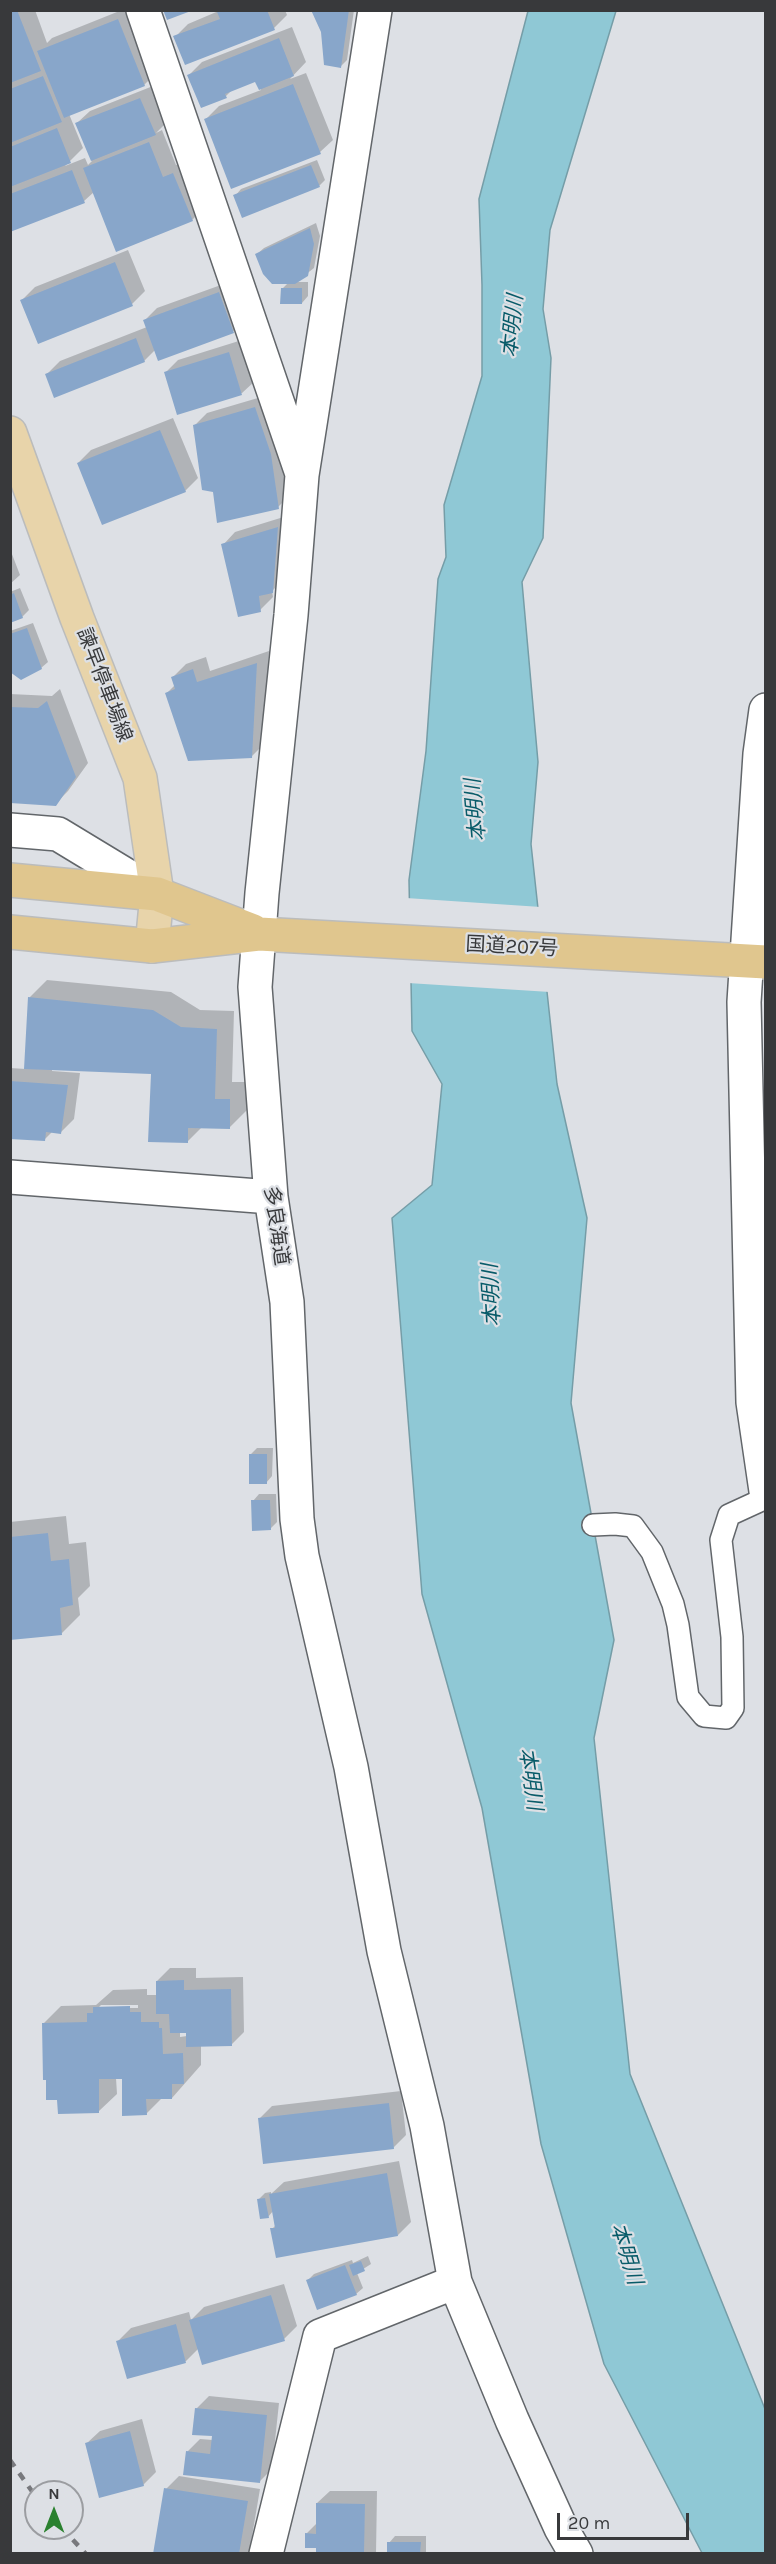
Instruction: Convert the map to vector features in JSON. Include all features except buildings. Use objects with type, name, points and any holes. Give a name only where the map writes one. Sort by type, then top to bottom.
[{"type":"highway","name":"国道207号","points":[[10,880],[157,894],[267,934]]},
{"type":"highway","name":"国道207号","points":[[10,932],[153,946],[267,934],[756,962]]},
{"type":"main road","name":"諫早停車場線","points":[[10,433],[77,618],[140,778],[157,894],[153,946]]},
{"type":"street","points":[[143,10],[302,475]]},
{"type":"street","name":"多良海道","points":[[375,10],[302,475],[291,615],[274,759],[267,934],[255,987],[272,1197],[287,1302],[297,1519],[302,1556],[351,1767],[384,1951],[427,2126],[455,2282],[512,2420],[561,2528],[576,2553]]},
{"type":"street","points":[[765,710],[760,754],[756,962],[744,1002],[753,1402],[765,1491]]},
{"type":"street","points":[[10,830],[58,834],[157,894]]},
{"type":"street","points":[[10,1177],[272,1197]]},
{"type":"street","points":[[266,2553],[320,2336],[455,2282]]},
{"type":"lane","points":[[593,1525],[633,1526],[652,1552],[673,1604],[688,1697],[704,1716],[726,1718],[733,1708],[732,1637],[721,1540],[729,1515],[765,1498]]},
{"type":"water","name":"本明川","points":[[528,11],[616,11],[550,230],[543,309],[551,358],[543,538],[522,582],[538,762],[531,844],[557,1084],[587,1218],[571,1403],[614,1640],[594,1738],[630,2074],[765,2409],[765,2553],[702,2553],[604,2364],[541,2144],[482,1808],[422,1594],[392,1218],[432,1185],[442,1084],[412,1031],[409,880],[426,751],[438,579],[446,557],[444,505],[482,376],[479,199]]},
{"type":"pier","points":[[406,898],[541,907],[550,992],[408,983]]},
{"type":"railway","points":[[10,2460],[24,2480]]},
{"type":"railway","points":[[73,2540],[86,2554]]}]
